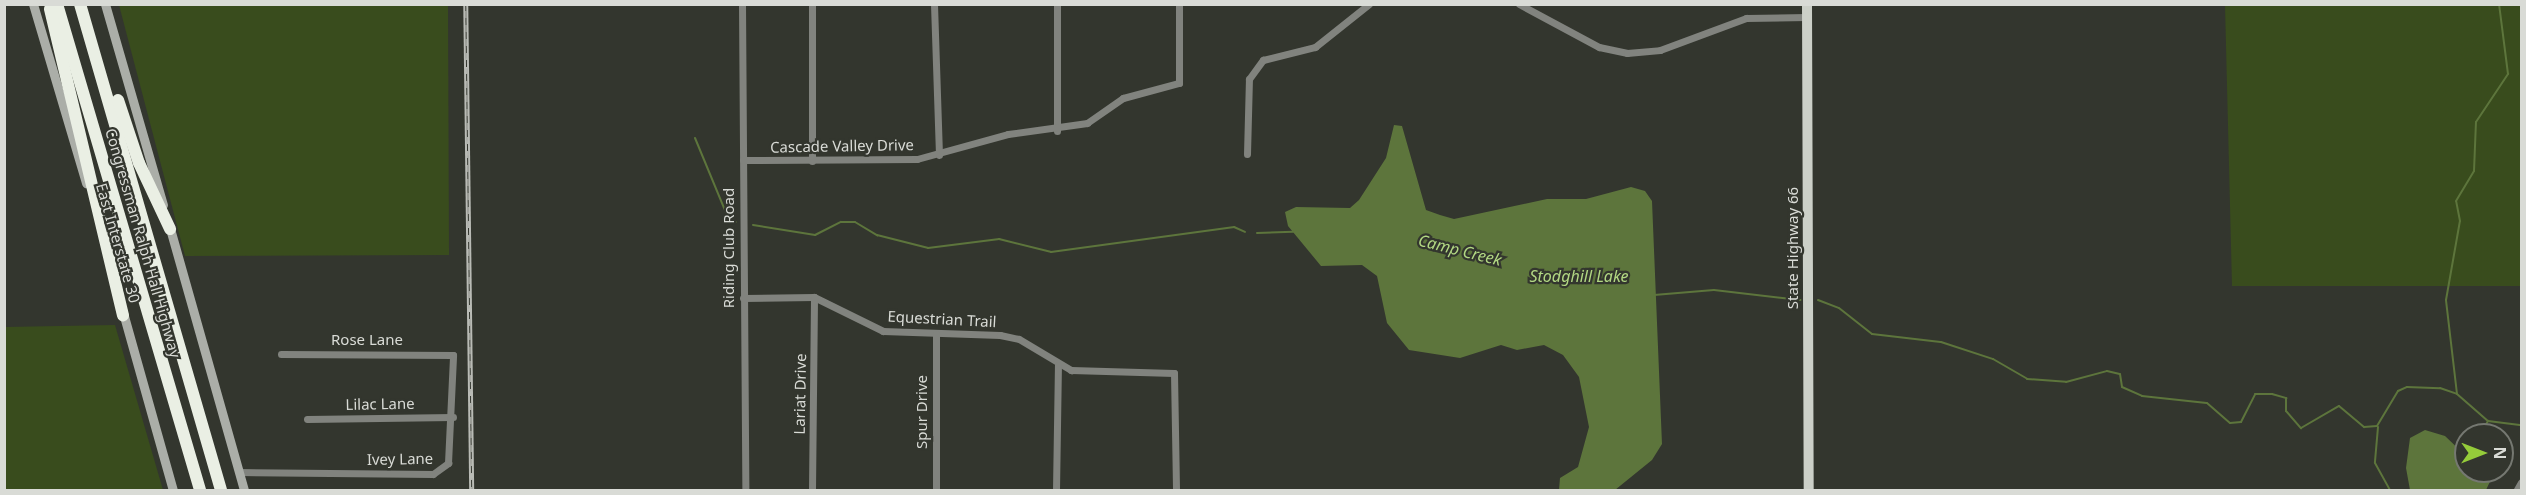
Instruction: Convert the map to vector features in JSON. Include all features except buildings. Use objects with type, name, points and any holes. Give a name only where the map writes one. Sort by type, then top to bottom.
[{"type":"highway","points":[[49,4],[123,315]]},
{"type":"highway","name":"Congressman Ralph Hall Highway","points":[[57,4],[200,490]]},
{"type":"highway","name":"Congressman Ralph Hall Highway","points":[[80,4],[222,490]]},
{"type":"highway","points":[[86,4],[139,163],[170,229]]},
{"type":"main road","name":"East Interstate 30","points":[[33,4],[173,490]]},
{"type":"main road","points":[[105,4],[244,490]]},
{"type":"main road","name":"State Highway 66","points":[[1807,4],[1809,490]]},
{"type":"street","name":"Riding Club Road","points":[[742,4],[745,490]]},
{"type":"street","points":[[812,4],[812,160]]},
{"type":"street","points":[[934,4],[939,155]]},
{"type":"street","points":[[1057,4],[1057,131]]},
{"type":"street","name":"Cascade Valley Drive","points":[[743,160],[939,155],[1008,134],[1057,131],[1087,123],[1123,98],[1179,83],[1179,4]]},
{"type":"street","points":[[1247,154],[1249,79],[1263,60],[1315,46],[1369,4]]},
{"type":"street","points":[[1519,4],[1599,47],[1627,53],[1659,50],[1746,18],[1807,17]]},
{"type":"street","name":"Equestrian Trail","points":[[743,298],[814,297],[883,331],[1018,339],[1058,365],[1088,372],[1174,373],[1176,490]]},
{"type":"street","name":"Lariat Drive","points":[[812,490],[814,297]]},
{"type":"street","name":"Spur Drive","points":[[936,334],[936,490]]},
{"type":"street","name":"Rose Lane","points":[[281,354],[453,355]]},
{"type":"street","name":"Ivey Lane","points":[[239,472],[438,473],[448,463],[453,417],[453,355]]},
{"type":"street","points":[[1056,490],[1058,365]]},
{"type":"street","name":"Lilac Lane","points":[[307,419],[453,417]]},
{"type":"street","points":[[2518,490],[2522,483]]},
{"type":"shaded area","points":[[119,5],[448,5],[449,255],[185,256]]},
{"type":"shaded area","points":[[2225,5],[2521,5],[2521,286],[2232,286]]},
{"type":"shaded area","points":[[115,325],[163,490],[5,490],[5,327]]},
{"type":"water","name":"Stodghill Lake","points":[[1394,125],[1402,126],[1426,210],[1440,215],[1454,219],[1547,199],[1586,199],[1631,187],[1645,191],[1652,201],[1662,444],[1652,460],[1615,490],[1559,490],[1560,478],[1578,467],[1589,427],[1579,377],[1563,355],[1544,345],[1517,350],[1501,345],[1460,358],[1409,350],[1387,323],[1377,276],[1362,265],[1321,266],[1288,226],[1285,212],[1296,207],[1350,208],[1359,200],[1386,158]]},
{"type":"water","points":[[2425,430],[2445,436],[2454,445],[2454,483],[2489,483],[2486,490],[2410,490],[2406,468],[2410,438]]},
{"type":"waterway","points":[[2457,394],[2446,300],[2460,221],[2456,201],[2474,171],[2476,122],[2508,74],[2499,4]]},
{"type":"waterway","name":"Camp Creek","points":[[695,138],[729,220],[736,222]]},
{"type":"waterway","name":"Camp Creek","points":[[753,225],[815,235],[841,222],[855,222],[877,235],[928,248],[999,239],[1051,252],[1234,227],[1245,232]]},
{"type":"waterway","name":"Camp Creek","points":[[1257,233],[1293,232]]},
{"type":"waterway","name":"Camp Creek","points":[[1654,295],[1714,290],[1800,300]]},
{"type":"waterway","name":"Camp Creek","points":[[1818,300],[1839,308],[1872,334],[1941,342],[1993,359],[2027,379],[2066,382],[2107,371],[2120,374],[2122,387],[2142,396],[2207,403],[2230,423],[2241,422],[2255,394],[2272,394],[2286,398],[2286,411],[2301,428],[2339,406],[2364,427],[2377,426],[2398,391],[2407,387],[2440,388],[2457,394],[2488,421],[2522,425]]},
{"type":"waterway","points":[[2378,427],[2375,463],[2390,490]]},
{"type":"railway","points":[[466,4],[472,490]]}]
